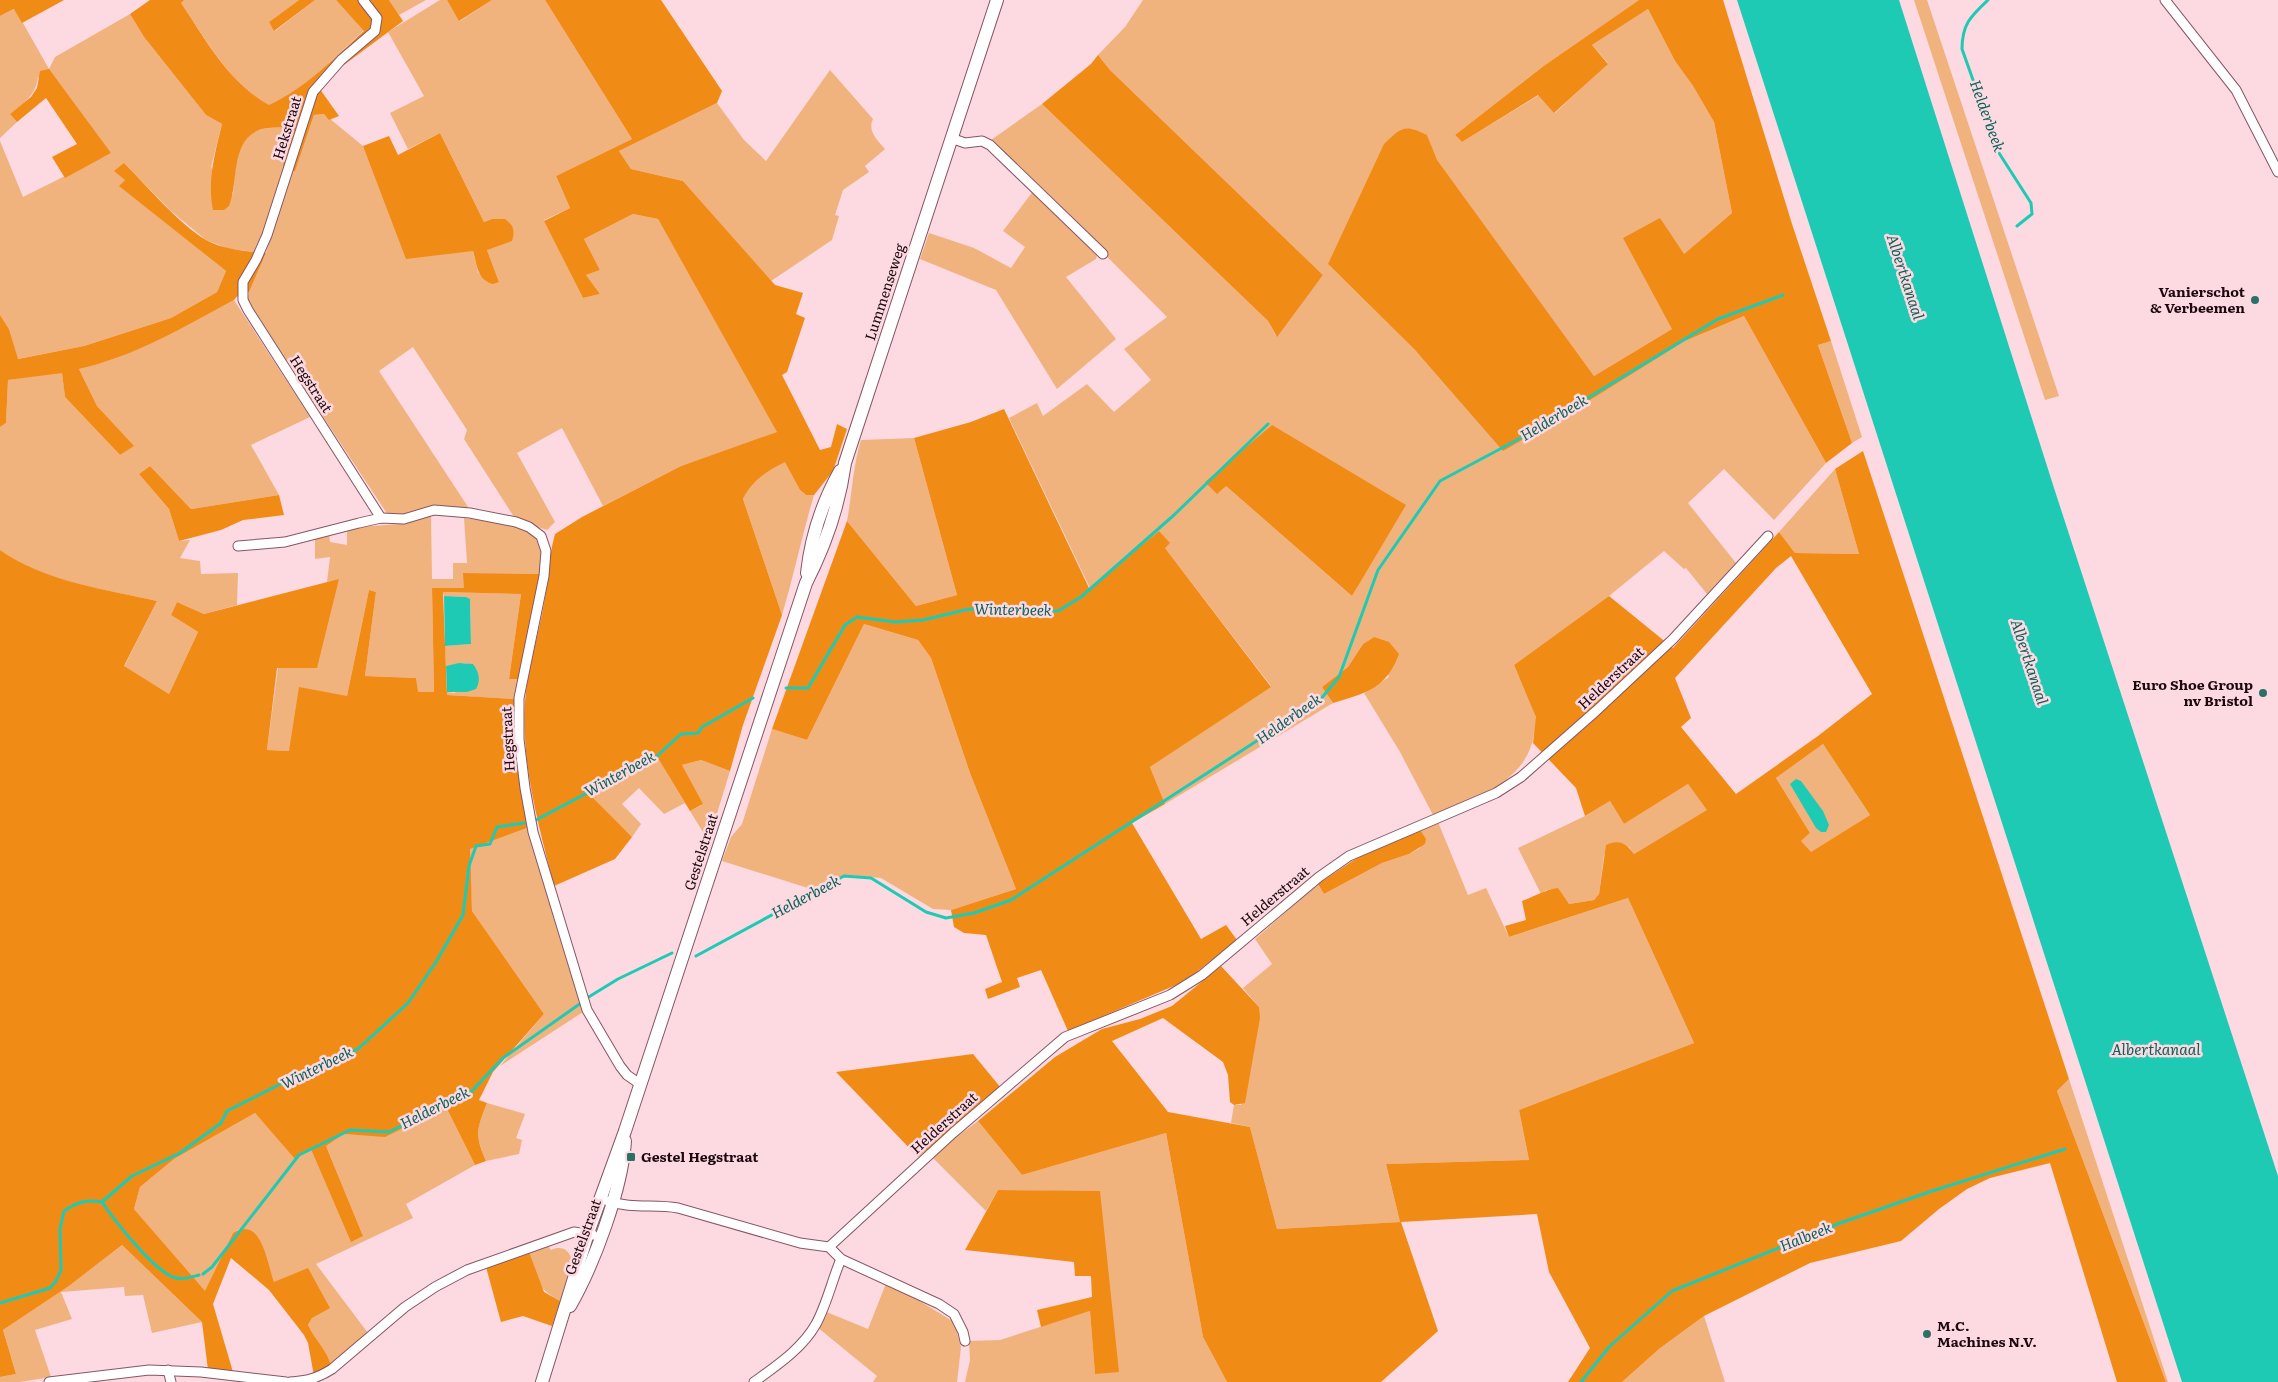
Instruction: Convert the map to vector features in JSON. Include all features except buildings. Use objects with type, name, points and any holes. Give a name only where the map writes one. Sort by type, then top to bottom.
[{"type":"main road","name":"Lummenseweg","points":[[846,460],[997,0]]},
{"type":"main road","name":"Gestelstraat","points":[[542,1382],[562,1320],[606,1200],[640,1084],[806,583],[813,537],[825,502],[846,460]]},
{"type":"street","name":"Hekstraat","points":[[256,260],[292,161],[305,112],[313,92],[341,60],[375,31],[377,18],[363,0]]},
{"type":"street","points":[[2165,0],[2236,90],[2278,172]]},
{"type":"street","points":[[951,138],[965,143],[982,141],[990,145],[1103,254]]},
{"type":"street","name":"Hegstraat","points":[[256,260],[243,282],[242,289],[245,305],[381,518]]},
{"type":"street","name":"Hegstraat","points":[[238,546],[285,542],[381,518],[404,519],[434,510],[470,513],[516,522],[529,527],[541,536],[545,544],[544,576],[519,698],[519,739],[525,788],[533,832],[588,1010],[620,1066],[627,1075],[640,1084]]},
{"type":"street","name":"Helderstraat","points":[[829,1247],[953,1132],[1066,1037],[1170,995],[1194,980],[1319,877],[1349,856],[1496,793],[1521,776],[1596,712],[1673,639],[1768,536]]},
{"type":"street","points":[[606,1200],[626,1207],[662,1206],[678,1208],[800,1243],[829,1247],[841,1259],[939,1304],[954,1314],[963,1332],[965,1341]]},
{"type":"street","points":[[290,1382],[305,1381],[319,1377],[332,1369],[405,1307],[435,1287],[467,1270],[574,1232],[594,1235]]},
{"type":"street","points":[[754,1382],[781,1362],[810,1333],[823,1308],[841,1259]]},
{"type":"street","points":[[51,1382],[149,1370],[168,1370],[286,1382]]},
{"type":"street","points":[[168,1370],[171,1382]]},
{"type":"shaded area","points":[[0,0],[64,0],[22,23],[14,9],[0,16]]},
{"type":"shaded area","points":[[150,0],[184,0],[181,3],[219,60],[242,85],[269,105],[307,81],[331,62],[364,31],[336,0],[389,0],[403,21],[317,85],[339,116],[329,120],[324,114],[314,115],[295,171],[287,170],[283,167],[286,127],[259,130],[243,143],[239,153],[229,206],[224,210],[213,210],[211,178],[222,124],[206,115],[144,37],[130,14]]},
{"type":"shaded area","points":[[184,0],[299,0],[269,22],[275,31],[315,0],[336,0],[364,30],[331,62],[295,90],[269,106],[230,73],[180,2]]},
{"type":"shaded area","points":[[299,0],[315,0],[274,31],[269,22]]},
{"type":"shaded area","points":[[389,0],[426,0],[399,15]]},
{"type":"shaded area","points":[[440,0],[447,0],[460,21],[492,0],[545,0],[632,139],[556,176],[570,208],[544,220],[583,298],[600,294],[586,275],[600,270],[584,239],[633,214],[658,219],[778,432],[681,466],[603,506],[562,428],[517,453],[555,522],[547,530],[516,520],[464,439],[467,430],[413,347],[379,371],[470,510],[388,515],[251,308],[248,299],[249,292],[266,253],[292,170],[295,170],[314,115],[324,114],[363,146],[384,197],[473,251],[478,272],[487,282],[499,282],[487,250],[492,219],[484,222],[440,133],[408,149],[390,113],[424,96],[388,32]]},
{"type":"shaded area","points":[[447,0],[492,0],[459,21]]},
{"type":"shaded area","points":[[545,0],[661,0],[722,91],[717,103],[619,151],[631,169],[683,181],[775,285],[803,293],[796,314],[805,318],[787,372],[782,375],[820,450],[831,447],[837,424],[847,429],[833,471],[814,495],[806,495],[800,490],[785,462],[761,477],[751,486],[743,499],[782,615],[743,725],[730,771],[701,760],[682,765],[703,804],[690,811],[656,755],[589,794],[632,837],[615,859],[554,886],[532,795],[524,726],[528,679],[543,609],[555,534],[582,517],[681,466],[777,432],[658,219],[633,214],[584,239],[600,270],[586,275],[600,294],[583,298],[544,221],[570,208],[556,176],[632,139]]},
{"type":"shaded area","points":[[1143,0],[1639,0],[1545,65],[1455,135],[1462,142],[1539,95],[1555,113],[1608,63],[1592,45],[1648,9],[1675,61],[1693,86],[1714,122],[1732,213],[1684,254],[1672,329],[1594,376],[1436,160],[1427,135],[1329,265],[1416,351],[1571,412],[1685,341],[1744,316],[1826,463],[1774,520],[1724,469],[1688,503],[1736,563],[1707,594],[1686,568],[1684,569],[1664,551],[1609,596],[1514,665],[1535,712],[1534,733],[1529,750],[1521,765],[1510,777],[1481,795],[1433,815],[1400,752],[1364,693],[1389,677],[1374,637],[1363,644],[1348,667],[1322,687],[1333,703],[1165,804],[1150,767],[1271,686],[1165,548],[1159,531],[1090,588],[1009,418],[1037,403],[1043,416],[1087,384],[1114,412],[1151,380],[1124,349],[1167,317],[991,140],[1042,104],[1268,321],[1276,336],[1323,275],[1110,70],[1098,55],[1125,27]],"holes":[[[1226,486],[1369,565],[1352,596]]]},
{"type":"shaded area","points":[[1639,0],[1723,0],[1792,224],[1831,341],[1818,345],[1852,443],[1826,463],[1744,316],[1685,341],[1571,412],[1503,451],[1416,351],[1328,264],[1384,144],[1399,131],[1413,129],[1427,135],[1437,160],[1594,376],[1672,329],[1623,238],[1660,218],[1684,254],[1732,213],[1714,122],[1693,86],[1675,61],[1648,9],[1592,45],[1608,64],[1554,113],[1538,95],[1462,142],[1455,135],[1545,65]]},
{"type":"shaded area","points":[[1914,0],[1927,0],[2059,396],[2045,400]]},
{"type":"shaded area","points":[[15,9],[49,69],[55,57],[130,14],[144,37],[206,115],[222,124],[211,167],[233,195],[236,167],[241,149],[245,141],[259,130],[286,127],[283,167],[287,170],[256,252],[229,249],[206,240],[171,211],[124,163],[125,180],[120,186],[226,271],[217,292],[171,318],[84,346],[17,359],[9,329],[0,315],[0,141],[23,197],[111,153],[38,77],[32,94],[10,114],[17,122],[0,138],[0,16]]},
{"type":"shaded area","points":[[1098,55],[1110,70],[1323,275],[1277,337],[1268,321],[1042,104],[1091,64]]},
{"type":"shaded area","points":[[49,69],[111,153],[65,178],[52,157],[77,144],[46,98],[17,122],[10,114],[31,97],[37,88],[40,71]]},
{"type":"shaded area","points":[[830,70],[873,119],[872,132],[885,149],[865,166],[869,172],[843,190],[835,215],[839,216],[832,240],[771,281],[683,181],[631,169],[619,151],[717,103],[744,140],[766,161]]},
{"type":"shaded area","points":[[440,133],[484,222],[492,219],[505,219],[513,228],[512,241],[487,250],[499,282],[493,284],[484,279],[479,271],[473,251],[406,259],[363,146],[389,136],[398,155]]},
{"type":"shaded area","points":[[124,163],[174,215],[206,240],[228,248],[266,253],[249,292],[241,292],[234,300],[140,349],[79,369],[97,406],[134,446],[120,455],[65,397],[62,373],[8,380],[6,423],[0,427],[0,315],[9,329],[18,359],[84,346],[171,318],[217,292],[226,271],[119,186],[125,180],[114,171]]},
{"type":"shaded area","points":[[1034,190],[1097,255],[1096,259],[1066,277],[1116,339],[1057,389],[996,290],[920,259],[929,233],[974,248],[1011,268],[1025,247],[1003,231]]},
{"type":"shaded area","points":[[234,300],[310,417],[251,445],[279,495],[191,509],[150,466],[139,474],[169,509],[179,541],[190,540],[180,558],[200,561],[201,574],[238,573],[237,605],[204,614],[177,602],[171,615],[198,632],[169,694],[124,667],[157,601],[95,588],[55,577],[17,561],[0,550],[0,427],[6,423],[8,380],[62,372],[65,397],[120,455],[133,446],[97,406],[79,369],[120,357],[139,349]]},
{"type":"shaded area","points":[[1831,341],[1862,437],[1852,443],[1818,345]]},
{"type":"shaded area","points":[[1004,409],[1089,588],[1159,531],[1170,543],[1165,548],[1271,687],[1150,767],[1165,804],[1132,823],[1201,939],[1226,925],[1237,940],[1194,974],[1176,985],[1068,1031],[1041,970],[1017,978],[1020,987],[988,999],[985,989],[1002,982],[986,935],[964,933],[954,927],[951,910],[1016,889],[970,773],[931,658],[918,640],[864,624],[807,740],[772,729],[847,521],[916,606],[957,595],[914,438],[971,422]]},
{"type":"shaded area","points":[[1272,425],[1406,505],[1352,596],[1226,486],[1217,494],[1205,482]]},
{"type":"shaded area","points":[[914,438],[957,595],[916,606],[847,521],[854,470],[861,440]]},
{"type":"shaded area","points":[[1863,451],[2069,1079],[2057,1091],[2166,1382],[2117,1382],[2050,1163],[1990,1178],[1967,1189],[1939,1209],[1901,1241],[1810,1263],[1704,1316],[1659,1349],[1622,1382],[1568,1382],[1590,1348],[1549,1272],[1537,1214],[1401,1222],[1438,1331],[1381,1382],[1227,1382],[1203,1337],[1166,1133],[1022,1175],[978,1121],[1055,1057],[1102,1029],[1140,1019],[1172,1006],[1221,966],[1259,1007],[1260,1018],[1245,1103],[1234,1105],[1230,1102],[1228,1075],[1223,1062],[1163,1018],[1112,1041],[1168,1112],[1250,1127],[1277,1229],[1400,1222],[1386,1164],[1529,1160],[1519,1110],[1694,1043],[1628,898],[1509,937],[1505,926],[1526,920],[1522,901],[1558,888],[1569,904],[1594,900],[1599,894],[1606,845],[1615,842],[1622,843],[1634,854],[1707,810],[1688,784],[1624,824],[1610,801],[1585,816],[1576,788],[1533,743],[1536,717],[1514,665],[1609,596],[1673,648],[1779,532],[1795,553],[1859,554],[1835,469]],"holes":[[[1791,556],[1872,694],[1818,736],[1736,794],[1681,727],[1691,718],[1675,678],[1776,568]],[[1823,744],[1870,815],[1811,852],[1801,841],[1810,833],[1776,778]]]},
{"type":"shaded area","points":[[786,461],[800,490],[806,495],[814,495],[782,615],[743,499],[755,481],[766,472]]},
{"type":"shaded area","points":[[150,466],[191,509],[279,495],[284,515],[243,520],[221,530],[179,541],[169,509],[139,474]]},
{"type":"shaded area","points":[[1835,469],[1859,554],[1795,553],[1779,532]]},
{"type":"shaded area","points":[[431,516],[432,579],[453,579],[453,563],[467,563],[464,518],[513,526],[536,537],[539,541],[542,555],[541,574],[464,573],[464,588],[432,589],[434,692],[417,692],[416,678],[365,676],[376,592],[369,590],[347,696],[289,751],[267,750],[278,668],[339,580],[327,582],[330,557],[315,559],[315,537],[329,534],[330,542],[347,545],[347,528],[399,524]]},
{"type":"shaded area","points":[[0,550],[36,570],[56,577],[157,601],[124,666],[169,694],[198,632],[171,615],[177,602],[204,614],[339,579],[317,668],[277,668],[267,750],[289,751],[299,687],[347,696],[369,590],[376,592],[365,676],[416,678],[418,692],[434,692],[432,588],[464,588],[463,573],[541,574],[518,679],[509,679],[521,594],[443,592],[447,695],[514,699],[515,744],[527,828],[470,849],[472,911],[544,1014],[493,1072],[479,1100],[487,1103],[478,1132],[478,1138],[486,1161],[475,1165],[446,1107],[385,1137],[344,1134],[326,1146],[363,1236],[351,1242],[311,1149],[295,1159],[255,1113],[174,1159],[140,1187],[134,1209],[205,1291],[233,1233],[243,1229],[251,1231],[262,1244],[274,1282],[308,1268],[330,1308],[312,1318],[308,1325],[327,1355],[331,1366],[314,1376],[308,1343],[304,1335],[269,1290],[231,1258],[213,1304],[233,1372],[208,1370],[202,1322],[122,1245],[69,1286],[3,1330],[16,1374],[0,1377]]},
{"type":"shaded area","points":[[443,592],[521,594],[509,679],[518,679],[514,699],[447,695],[447,692],[455,693],[467,663],[446,666],[445,646],[471,644],[470,600],[466,597],[444,596]]},
{"type":"shaded area","points":[[864,624],[918,640],[931,658],[970,773],[1016,889],[951,910],[933,909],[881,878],[848,875],[811,889],[722,861],[731,837],[742,824],[772,729],[807,740]]},
{"type":"shaded area","points":[[1374,637],[1389,642],[1399,654],[1394,666],[1388,675],[1374,688],[1333,703],[1322,687],[1348,667],[1363,644]]},
{"type":"shaded area","points":[[1823,744],[1870,815],[1810,853],[1801,841],[1810,833],[1776,778]]},
{"type":"shaded area","points":[[656,755],[685,803],[664,814],[639,788],[622,804],[641,824],[632,837],[588,795]]},
{"type":"shaded area","points":[[701,760],[730,771],[715,820],[711,845],[690,811],[702,805],[682,765]]},
{"type":"shaded area","points":[[1688,784],[1708,810],[1634,854],[1629,847],[1604,855],[1599,894],[1594,900],[1569,904],[1546,890],[1541,894],[1518,848],[1585,816],[1610,801],[1624,824]]},
{"type":"shaded area","points":[[1438,822],[1468,895],[1486,888],[1509,937],[1628,898],[1694,1043],[1519,1110],[1529,1160],[1386,1164],[1400,1222],[1277,1229],[1250,1127],[1231,1123],[1234,1105],[1241,1105],[1259,1007],[1243,988],[1272,964],[1255,939],[1318,884],[1324,894],[1382,863],[1409,854],[1420,848],[1420,830]]},
{"type":"shaded area","points":[[527,828],[583,1012],[500,1066],[544,1014],[472,911],[469,849]]},
{"type":"shaded area","points":[[1420,830],[1426,839],[1425,844],[1409,854],[1382,863],[1324,894],[1318,884],[1360,856]]},
{"type":"shaded area","points":[[973,1054],[1001,1088],[918,1157],[836,1072]]},
{"type":"shaded area","points":[[2069,1079],[2168,1382],[2166,1382],[2057,1091]]},
{"type":"shaded area","points":[[487,1103],[525,1114],[516,1138],[522,1140],[519,1154],[486,1161],[478,1138],[478,1132]]},
{"type":"shaded area","points":[[446,1107],[475,1165],[406,1204],[413,1218],[316,1264],[368,1333],[331,1366],[327,1355],[308,1325],[312,1318],[275,1283],[268,1268],[261,1242],[250,1231],[240,1229],[233,1233],[205,1292],[134,1209],[140,1187],[174,1159],[255,1113],[295,1158],[311,1148],[363,1236],[326,1146],[344,1134],[385,1136]]},
{"type":"shaded area","points":[[978,1121],[1022,1175],[1166,1133],[1203,1337],[1227,1382],[965,1382],[970,1360],[969,1341],[1000,1340],[1090,1311],[1095,1374],[1100,1192],[998,1190],[986,1211],[931,1156]]},
{"type":"shaded area","points":[[998,1190],[1100,1191],[1119,1372],[1095,1374],[1090,1311],[1041,1327],[1037,1310],[1092,1297],[1091,1276],[1075,1276],[1074,1262],[965,1250]]},
{"type":"shaded area","points":[[122,1245],[202,1322],[152,1333],[143,1295],[125,1296],[124,1287],[61,1292],[72,1319],[35,1330],[51,1377],[20,1382],[0,1382],[0,1377],[16,1374],[3,1330],[69,1286]]},
{"type":"shaded area","points":[[548,1246],[551,1250],[564,1249],[572,1260],[560,1301],[541,1286],[529,1252]]},
{"type":"shaded area","points":[[529,1252],[544,1292],[560,1301],[552,1326],[523,1316],[501,1322],[486,1267]]},
{"type":"shaded area","points":[[887,1281],[954,1322],[961,1347],[957,1382],[873,1382],[877,1376],[817,1327],[824,1311],[868,1329]]},
{"type":"shaded area","points":[[1704,1316],[1725,1382],[1622,1382],[1659,1349]]},
{"type":"water","name":"Albertkanaal","points":[[1737,0],[1899,0],[2054,488],[2278,1176],[2278,1382],[2182,1382]]},
{"type":"water","points":[[444,596],[466,597],[470,599],[471,644],[445,646]]},
{"type":"water","points":[[459,663],[473,664],[479,676],[478,686],[476,689],[467,692],[447,692],[446,666]]},
{"type":"water","points":[[1796,779],[1801,781],[1823,811],[1829,825],[1826,832],[1821,832],[1816,828],[1790,784]]},
{"type":"waterway","name":"Helderbeek","points":[[1988,0],[1969,21],[1962,40],[1962,49],[1999,153],[2031,203],[2032,214],[2017,226]]},
{"type":"waterway","name":"Helderbeek","points":[[696,956],[844,876],[871,878],[926,912],[946,918],[974,913],[1011,900],[1320,700],[1339,677],[1378,570],[1440,481],[1530,433],[1718,319],[1783,295]]},
{"type":"waterway","name":"Winterbeek","points":[[786,688],[808,688],[845,625],[857,617],[895,622],[923,620],[969,609],[1058,611],[1081,597],[1174,515],[1268,424]]},
{"type":"waterway","name":"Winterbeek","points":[[536,820],[657,756],[681,734],[698,733],[702,727],[753,698]]},
{"type":"waterway","name":"Winterbeek","points":[[102,1202],[132,1176],[180,1153],[221,1123],[227,1111],[316,1066],[358,1049],[408,1003],[436,962],[463,915],[469,866],[476,846],[490,844],[497,827],[524,823]]},
{"type":"waterway","name":"Helderbeek","points":[[587,998],[618,979],[672,953]]},
{"type":"waterway","name":"Helderbeek","points":[[203,1274],[212,1267],[299,1155],[350,1130],[389,1132],[471,1092],[503,1058],[581,1003]]},
{"type":"waterway","name":"Halbeek","points":[[1581,1382],[1609,1347],[1672,1291],[1843,1222],[1929,1192],[2065,1149]]},
{"type":"waterway","name":"Helderbeek","points":[[0,1303],[50,1288],[56,1281],[61,1270],[60,1229],[64,1211],[78,1203],[87,1201],[102,1202],[136,1245],[157,1267],[167,1274],[181,1279],[199,1275]]},
{"type":"place","name":"Vanierschot & Verbeemen","points":[[2255,300]]},
{"type":"place","name":"Euro Shoe Group nv Bristol","points":[[2263,693]]},
{"type":"place","name":"Gestel Hegstraat","points":[[631,1157]]},
{"type":"place","name":"M.C. Machines N.V.","points":[[1927,1334]]}]
